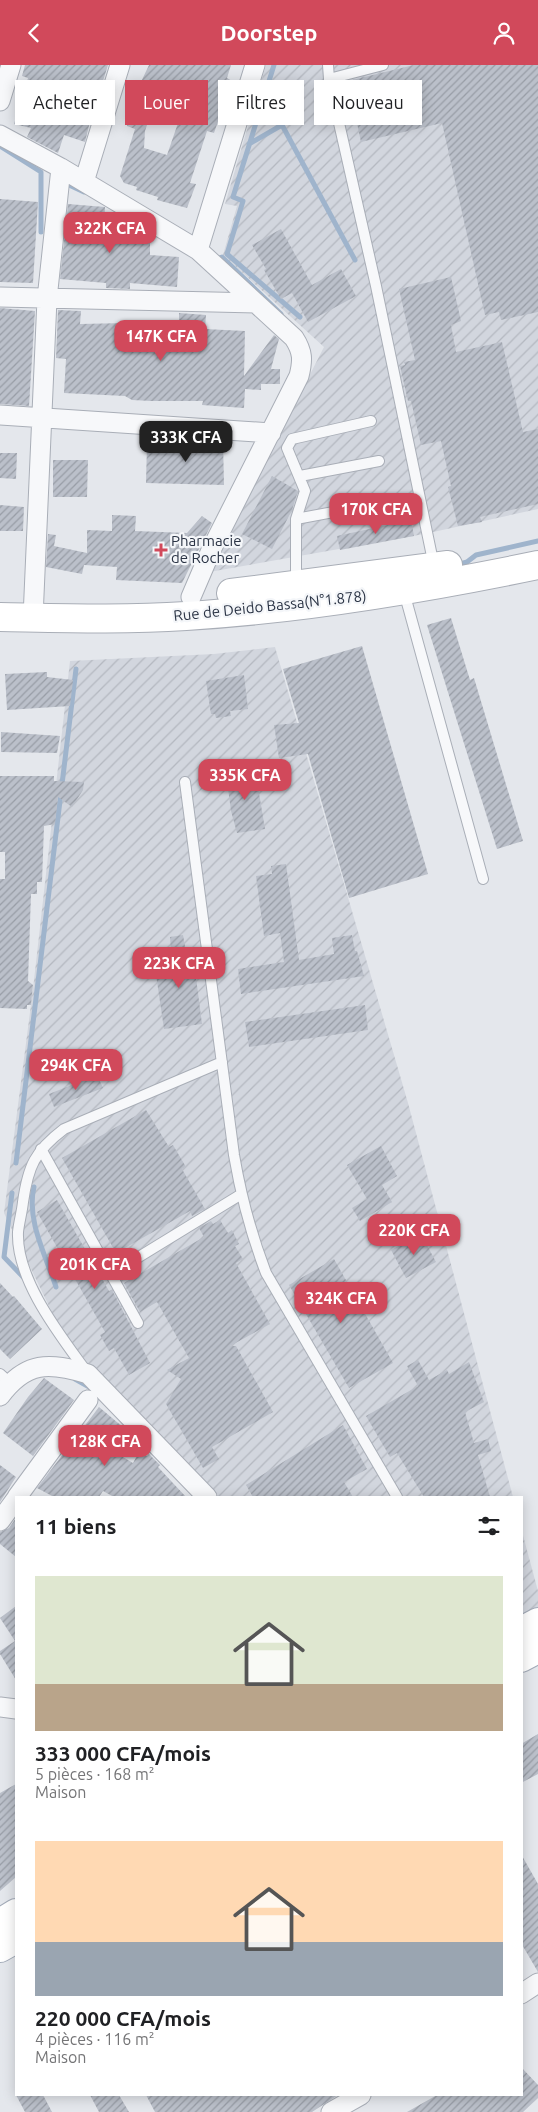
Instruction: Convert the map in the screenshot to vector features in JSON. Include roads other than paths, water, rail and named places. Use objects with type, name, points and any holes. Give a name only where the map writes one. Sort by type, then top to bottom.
[{"type":"main road","points":[[0,599],[33,609],[191,597],[296,585],[437,577],[538,547]]},
{"type":"main road","name":"Rue de Deido Bassa(N°1.878)","points":[[0,617],[33,609],[183,616],[272,608],[404,592],[437,577],[538,565]]},
{"type":"main road","points":[[523,1630],[538,1622]]},
{"type":"main road","points":[[523,1657],[538,1649]]},
{"type":"main road","points":[[0,1923],[15,1914]]},
{"type":"main road","points":[[0,1948],[15,1940]]},
{"type":"street","points":[[0,101],[10,65]]},
{"type":"street","points":[[84,182],[120,65]]},
{"type":"street","points":[[198,250],[255,65]]},
{"type":"street","points":[[0,135],[62,168],[198,250],[294,338],[301,349],[303,362],[299,377],[212,549],[191,597]]},
{"type":"street","points":[[33,609],[47,299],[62,168]]},
{"type":"street","points":[[0,297],[256,303]]},
{"type":"street","points":[[0,415],[271,433]]},
{"type":"street","points":[[3,1384],[26,1371],[46,1365],[67,1367],[88,1374],[206,1496]]},
{"type":"street","points":[[18,1496],[88,1400]]},
{"type":"street","points":[[0,1521],[15,1501]]},
{"type":"street","points":[[0,1707],[15,1709]]},
{"type":"street","points":[[523,1993],[538,1983]]},
{"type":"street","points":[[331,2112],[359,2096]]},
{"type":"lane","points":[[328,65],[329,79],[437,577]]},
{"type":"lane","points":[[329,79],[383,65]]},
{"type":"lane","points":[[296,585],[296,519],[305,491],[287,448],[292,439],[371,421]]},
{"type":"lane","points":[[300,476],[379,461]]},
{"type":"lane","points":[[296,519],[392,501]]},
{"type":"lane","points":[[404,592],[482,879]]},
{"type":"lane","points":[[185,782],[240,1195],[250,1233],[266,1273],[396,1496]]},
{"type":"lane","points":[[88,1374],[46,1313],[23,1263],[18,1234],[26,1185],[34,1159],[41,1149],[64,1129],[222,1062]]},
{"type":"lane","points":[[41,1149],[138,1323]]},
{"type":"lane","points":[[111,1274],[240,1195]]},
{"type":"waterway","points":[[274,65],[233,197],[243,201],[227,254],[300,317]]},
{"type":"waterway","points":[[249,144],[282,125],[355,260]]},
{"type":"waterway","points":[[0,146],[41,172],[41,232]]},
{"type":"waterway","points":[[67,184],[84,192]]},
{"type":"waterway","points":[[219,258],[222,257],[281,314]]},
{"type":"waterway","points":[[460,564],[467,562],[476,555],[538,541]]},
{"type":"waterway","points":[[16,1163],[76,669]]},
{"type":"waterway","points":[[34,1187],[32,1199],[35,1225],[56,1287]]},
{"type":"waterway","points":[[12,1193],[4,1257],[25,1279]]},
{"type":"waterway","points":[[75,1379],[91,1388]]},
{"type":"place","name":"Pharmacie de Rocher","points":[[161,550]]}]
